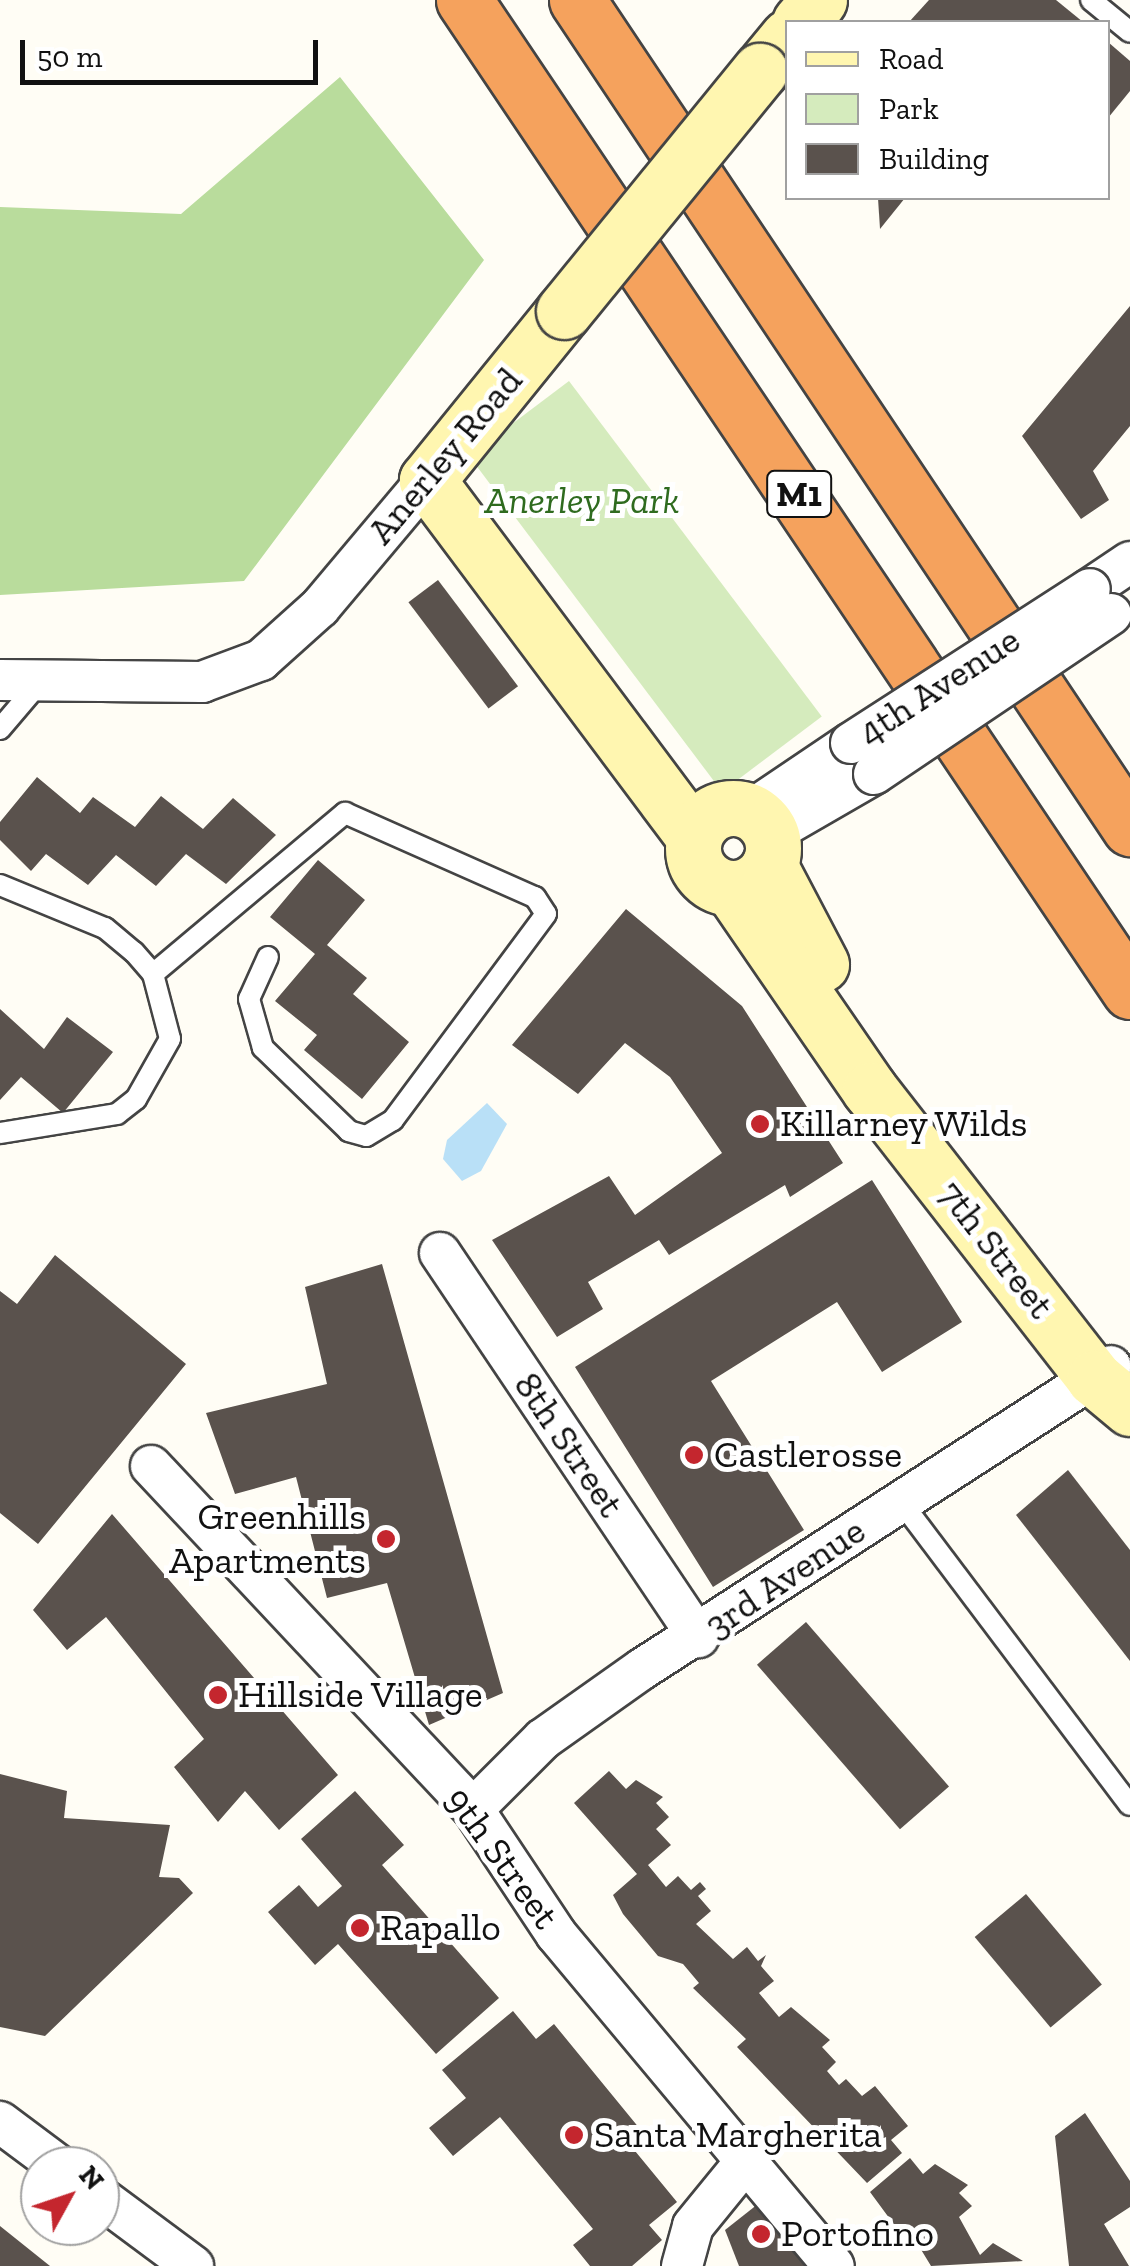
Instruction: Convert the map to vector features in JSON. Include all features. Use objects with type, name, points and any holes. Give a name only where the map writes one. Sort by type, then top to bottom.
[{"type":"highway","name":"M1","points":[[464,0],[1130,992]]},
{"type":"highway","name":"M1","points":[[576,0],[1130,828]]},
{"type":"street","points":[[802,20],[819,0]]},
{"type":"street","name":"Anerley Road","points":[[20,681],[202,682],[261,660],[308,620],[428,480],[774,54]]},
{"type":"street","name":"7th Street","points":[[428,480],[637,753],[660,759],[738,841],[826,972],[884,1080],[1116,1389]]},
{"type":"street","name":"4th Avenue","points":[[738,841],[1110,601],[1130,562]]},
{"type":"street","name":"8th Street","points":[[440,1253],[698,1637]]},
{"type":"street","name":"3rd Avenue","points":[[474,1809],[543,1739],[899,1500],[1116,1389]]},
{"type":"street","name":"9th Street","points":[[151,1466],[474,1809],[556,1934],[834,2266]]},
{"type":"street","points":[[0,2122],[32,2146]]},
{"type":"street","points":[[682,2266],[693,2226],[746,2161]]},
{"type":"street","points":[[120,2212],[193,2266]]},
{"type":"lane","points":[[1091,0],[1130,32]]},
{"type":"lane","points":[[0,729],[20,681]]},
{"type":"lane","points":[[153,974],[345,813],[535,896],[546,914],[393,1120],[366,1136],[349,1131],[262,1048],[249,999],[268,957]]},
{"type":"lane","points":[[0,886],[105,928],[153,974],[170,1039],[136,1100],[101,1121],[0,1133]]},
{"type":"lane","points":[[899,1500],[1130,1805]]},
{"type":"green space","points":[[340,77],[484,260],[244,581],[0,595],[0,207],[181,214]]},
{"type":"green space","name":"Anerley Park","points":[[569,381],[822,716],[722,792],[469,456]]},
{"type":"water","points":[[487,1103],[507,1124],[481,1171],[462,1181],[443,1159],[447,1140]]},
{"type":"building","points":[[929,0],[1056,0],[1081,20],[911,20]]},
{"type":"building","points":[[1110,44],[1130,61],[1130,91],[1110,116]]},
{"type":"building","points":[[878,200],[903,200],[880,229]]},
{"type":"building","points":[[1130,306],[1130,426],[1093,471],[1109,500],[1081,519],[1022,436]]},
{"type":"building","points":[[438,580],[518,686],[488,708],[408,602]]},
{"type":"building","points":[[37,777],[80,813],[93,797],[135,827],[161,796],[203,829],[233,798],[276,835],[226,884],[186,854],[156,886],[116,855],[88,885],[46,854],[31,871],[0,840],[0,822]]},
{"type":"building","points":[[318,860],[365,900],[327,945],[367,978],[353,994],[409,1042],[362,1099],[304,1050],[317,1035],[275,1001],[315,954],[270,917]]},
{"type":"building","name":"Killarney Wilds","points":[[626,909],[742,1006],[843,1163],[790,1197],[785,1185],[669,1255],[659,1240],[588,1282],[603,1309],[557,1337],[492,1240],[609,1176],[635,1215],[722,1153],[670,1077],[625,1043],[578,1094],[512,1045]]},
{"type":"building","points":[[0,1009],[44,1049],[67,1017],[113,1052],[63,1113],[21,1077],[0,1100]]},
{"type":"building","name":"Castlerosse","points":[[872,1180],[962,1322],[882,1372],[837,1302],[711,1381],[804,1530],[713,1587],[575,1367]]},
{"type":"building","points":[[55,1255],[186,1364],[38,1544],[0,1513],[0,1291],[17,1304]]},
{"type":"building","name":"Greenhills Apartments","points":[[382,1264],[503,1693],[429,1725],[387,1583],[327,1598],[296,1477],[235,1494],[206,1413],[327,1384],[305,1287]]},
{"type":"building","points":[[1068,1470],[1130,1550],[1130,1661],[1016,1515]]},
{"type":"building","name":"Hillside Village","points":[[112,1514],[338,1775],[279,1830],[245,1791],[218,1822],[174,1767],[204,1739],[106,1617],[67,1650],[33,1610]]},
{"type":"building","points":[[806,1622],[949,1787],[900,1829],[757,1665]]},
{"type":"building","points":[[609,1771],[626,1789],[636,1780],[663,1797],[656,1803],[669,1817],[656,1829],[671,1845],[648,1865],[666,1887],[678,1876],[691,1890],[700,1882],[706,1889],[698,1896],[711,1911],[696,1924],[733,1959],[747,1947],[758,1961],[766,1955],[761,1966],[774,1981],[759,1993],[779,2017],[791,2007],[830,2040],[822,2047],[836,2062],[827,2071],[839,2085],[846,2079],[862,2096],[875,2086],[908,2126],[891,2140],[902,2153],[867,2183],[737,2047],[746,2039],[693,1988],[699,1983],[683,1964],[658,1956],[623,1914],[613,1895],[637,1874],[574,1803]]},
{"type":"building","points":[[0,1774],[67,1791],[64,1818],[170,1825],[159,1877],[179,1878],[193,1893],[45,2036],[0,2027]]},
{"type":"building","name":"Rapallo","points":[[355,1791],[404,1845],[382,1865],[499,1998],[436,2054],[338,1944],[315,1965],[268,1912],[299,1885],[318,1907],[342,1886],[301,1839]]},
{"type":"building","points":[[1026,1894],[1102,1984],[1051,2027],[975,1937]]},
{"type":"building","name":"Santa Margherita","points":[[513,2011],[536,2039],[554,2024],[640,2129],[626,2140],[677,2202],[649,2225],[662,2240],[632,2266],[590,2266],[573,2245],[593,2229],[500,2117],[453,2156],[429,2128],[466,2098],[442,2070]]},
{"type":"building","points":[[1085,2113],[1130,2181],[1130,2207],[1104,2224],[1129,2266],[1069,2266],[1055,2136]]},
{"type":"building","points":[[910,2158],[923,2174],[935,2164],[968,2185],[959,2193],[972,2206],[959,2217],[980,2255],[993,2243],[1023,2261],[931,2266],[917,2243],[912,2249],[870,2192]]},
{"type":"building","name":"Portofino","points":[[763,2200],[818,2266],[739,2266],[725,2230]]},
{"type":"building","points":[[0,2226],[20,2246],[50,2266],[0,2266]]},
{"type":"place","name":"Killarney Wilds","points":[[760,1124]]},
{"type":"place","name":"Castlerosse","points":[[694,1455]]},
{"type":"place","name":"Greenhills Apartments","points":[[386,1539]]},
{"type":"place","name":"Hillside Village","points":[[218,1695]]},
{"type":"place","name":"Rapallo","points":[[360,1928]]},
{"type":"place","name":"Santa Margherita","points":[[574,2135]]},
{"type":"place","name":"Portofino","points":[[761,2234]]}]
